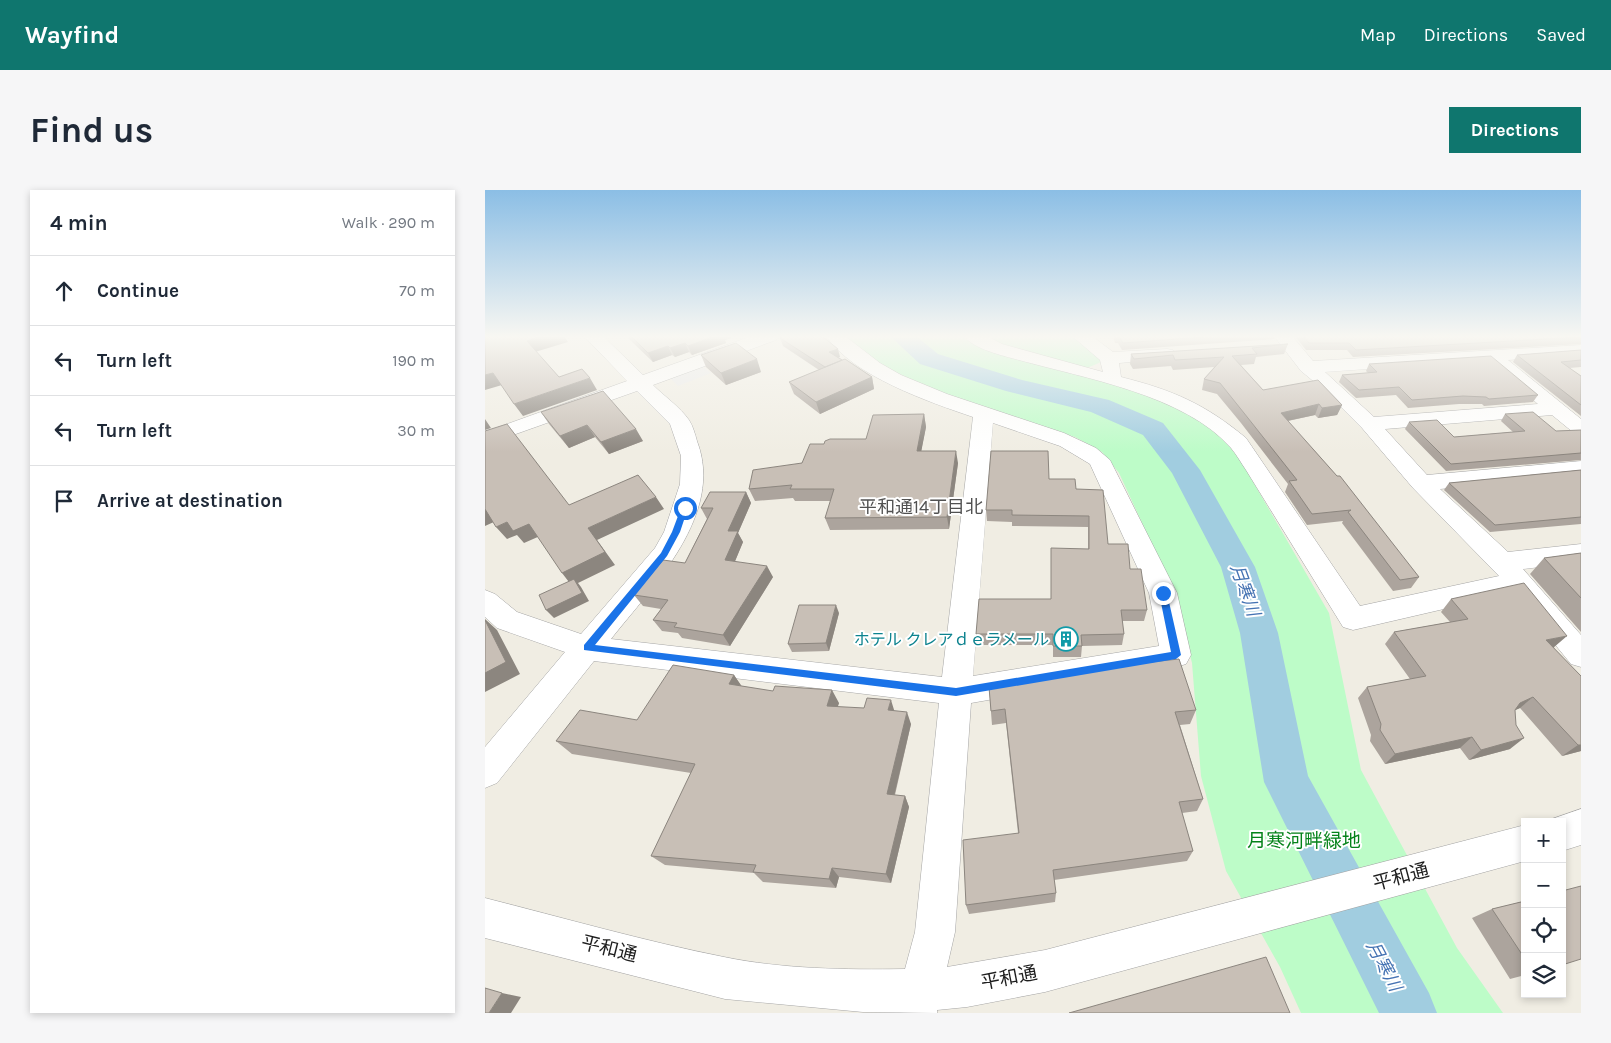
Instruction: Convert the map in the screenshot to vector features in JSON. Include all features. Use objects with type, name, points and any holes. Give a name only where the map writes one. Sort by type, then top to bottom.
[{"type":"street","points":[[485,772],[664,554],[676,532],[691,484],[692,456],[680,422],[633,374]]},
{"type":"street","points":[[485,439],[665,374]]},
{"type":"street","points":[[485,601],[507,620],[587,648],[956,692],[1176,655],[1163,593],[1099,460],[1082,447],[937,399],[886,374]]},
{"type":"street","points":[[1123,374],[1191,408],[1217,424],[1238,443],[1353,619],[1581,553]]},
{"type":"street","points":[[1317,374],[1331,385],[1421,482],[1510,572],[1581,655]]},
{"type":"street","points":[[1510,374],[1581,429]]},
{"type":"street","points":[[1369,424],[1556,409]]},
{"type":"street","points":[[918,1002],[935,932],[956,692],[984,414]]},
{"type":"street","points":[[1421,482],[1581,468]]},
{"type":"street","points":[[1566,832],[1581,827]]},
{"type":"street","name":"平和通","points":[[485,918],[725,978],[863,991],[918,1002],[967,986],[1045,971],[1521,844]]},
{"type":"green space","name":"月寒河畔緑地","points":[[900,374],[1084,374],[1166,401],[1208,425],[1225,441],[1241,461],[1329,613],[1361,770],[1457,948],[1503,1013],[1301,1013],[1280,967],[1226,871],[1201,776],[1192,663],[1173,590],[1119,473],[1102,452],[1075,437],[943,395]]},
{"type":"shaded area","points":[[677,374],[707,374],[678,386],[669,377]]},
{"type":"building","points":[[494,374],[557,374],[559,377],[566,374],[587,374],[590,378],[514,404]]},
{"type":"building","points":[[807,374],[868,374],[872,377],[816,402],[789,382]]},
{"type":"building","points":[[1208,374],[1249,374],[1263,390],[1318,380],[1342,405],[1322,408],[1319,404],[1281,413],[1337,476],[1340,476],[1419,577],[1400,580],[1348,512],[1351,510],[1312,514],[1289,481],[1297,480],[1220,383],[1204,379]]},
{"type":"building","points":[[1513,374],[1538,395],[1489,399],[1486,397],[1463,396],[1412,400],[1399,387],[1359,390],[1342,375]]},
{"type":"building","points":[[1542,374],[1581,376],[1581,405]]},
{"type":"building","points":[[603,391],[636,429],[601,442],[587,425],[560,436],[541,412]]},
{"type":"building","points":[[1533,412],[1556,431],[1581,430],[1581,453],[1451,464],[1409,422],[1437,420],[1454,437],[1525,431],[1505,414]]},
{"type":"building","points":[[924,414],[917,451],[956,451],[947,517],[825,518],[834,489],[790,489],[792,485],[749,489],[753,470],[802,463],[810,444],[824,444],[825,441],[830,439],[866,439],[873,415]]},
{"type":"building","points":[[507,424],[569,505],[638,475],[656,497],[588,528],[605,552],[562,573],[529,524],[513,531],[507,522],[496,527],[485,509],[485,431]]},
{"type":"building","points":[[991,451],[1048,451],[1049,479],[1075,479],[1076,489],[1103,490],[1108,544],[1128,544],[1130,569],[1141,569],[1147,610],[1121,610],[1124,634],[1081,635],[1082,646],[1053,646],[1053,634],[976,634],[979,599],[1051,599],[1051,548],[1089,549],[1089,516],[1012,515],[1012,510],[986,510]]},
{"type":"building","points":[[1581,470],[1581,517],[1495,525],[1449,483]]},
{"type":"building","points":[[710,492],[746,492],[728,531],[738,531],[725,560],[767,566],[723,635],[674,627],[677,623],[653,620],[668,600],[634,595],[663,560],[685,563],[713,508],[701,508]]},
{"type":"building","points":[[1581,553],[1581,598],[1544,558]]},
{"type":"building","points":[[574,579],[582,593],[546,610],[539,595]]},
{"type":"building","points":[[1524,583],[1567,636],[1546,640],[1581,676],[1581,745],[1578,745],[1533,697],[1520,703],[1515,710],[1516,725],[1524,738],[1481,750],[1472,737],[1395,754],[1380,730],[1381,724],[1367,687],[1426,676],[1394,632],[1468,619],[1451,599]]},
{"type":"building","points":[[799,605],[836,605],[826,643],[788,644]]},
{"type":"building","points":[[485,620],[506,662],[485,673]]},
{"type":"building","points":[[1179,659],[1196,710],[1175,712],[1203,799],[1179,802],[1193,851],[1053,870],[1056,893],[966,905],[963,840],[1019,833],[1005,709],[991,711],[989,687],[1104,667]]},
{"type":"building","points":[[673,665],[734,675],[729,684],[773,691],[775,686],[832,690],[827,706],[864,708],[867,698],[891,700],[888,710],[907,712],[887,794],[905,796],[886,874],[832,868],[829,879],[753,872],[756,865],[651,856],[695,764],[556,741],[580,710],[637,720]]},
{"type":"building","points":[[1581,886],[1581,959],[1566,964],[1566,908],[1566,890]]},
{"type":"building","points":[[1521,902],[1521,953],[1492,909]]},
{"type":"building","points":[[1266,957],[1290,1013],[1069,1013]]},
{"type":"building","points":[[485,988],[502,993],[489,1013],[485,1013]]},
{"type":"waterway","name":"月寒川","points":[[978,374],[1015,386],[1100,406],[1153,429],[1185,470],[1238,567],[1259,633],[1287,782],[1409,1013]]},
{"type":"place","name":"ホテル クレアｄｅラメール","points":[[1066,639]]},
{"type":"district","name":"平和通14丁目北","points":[[921,507]]},
{"type":"route","points":[[685,508],[676,532],[664,554],[587,648],[956,692],[1176,655],[1163,593]]}]
